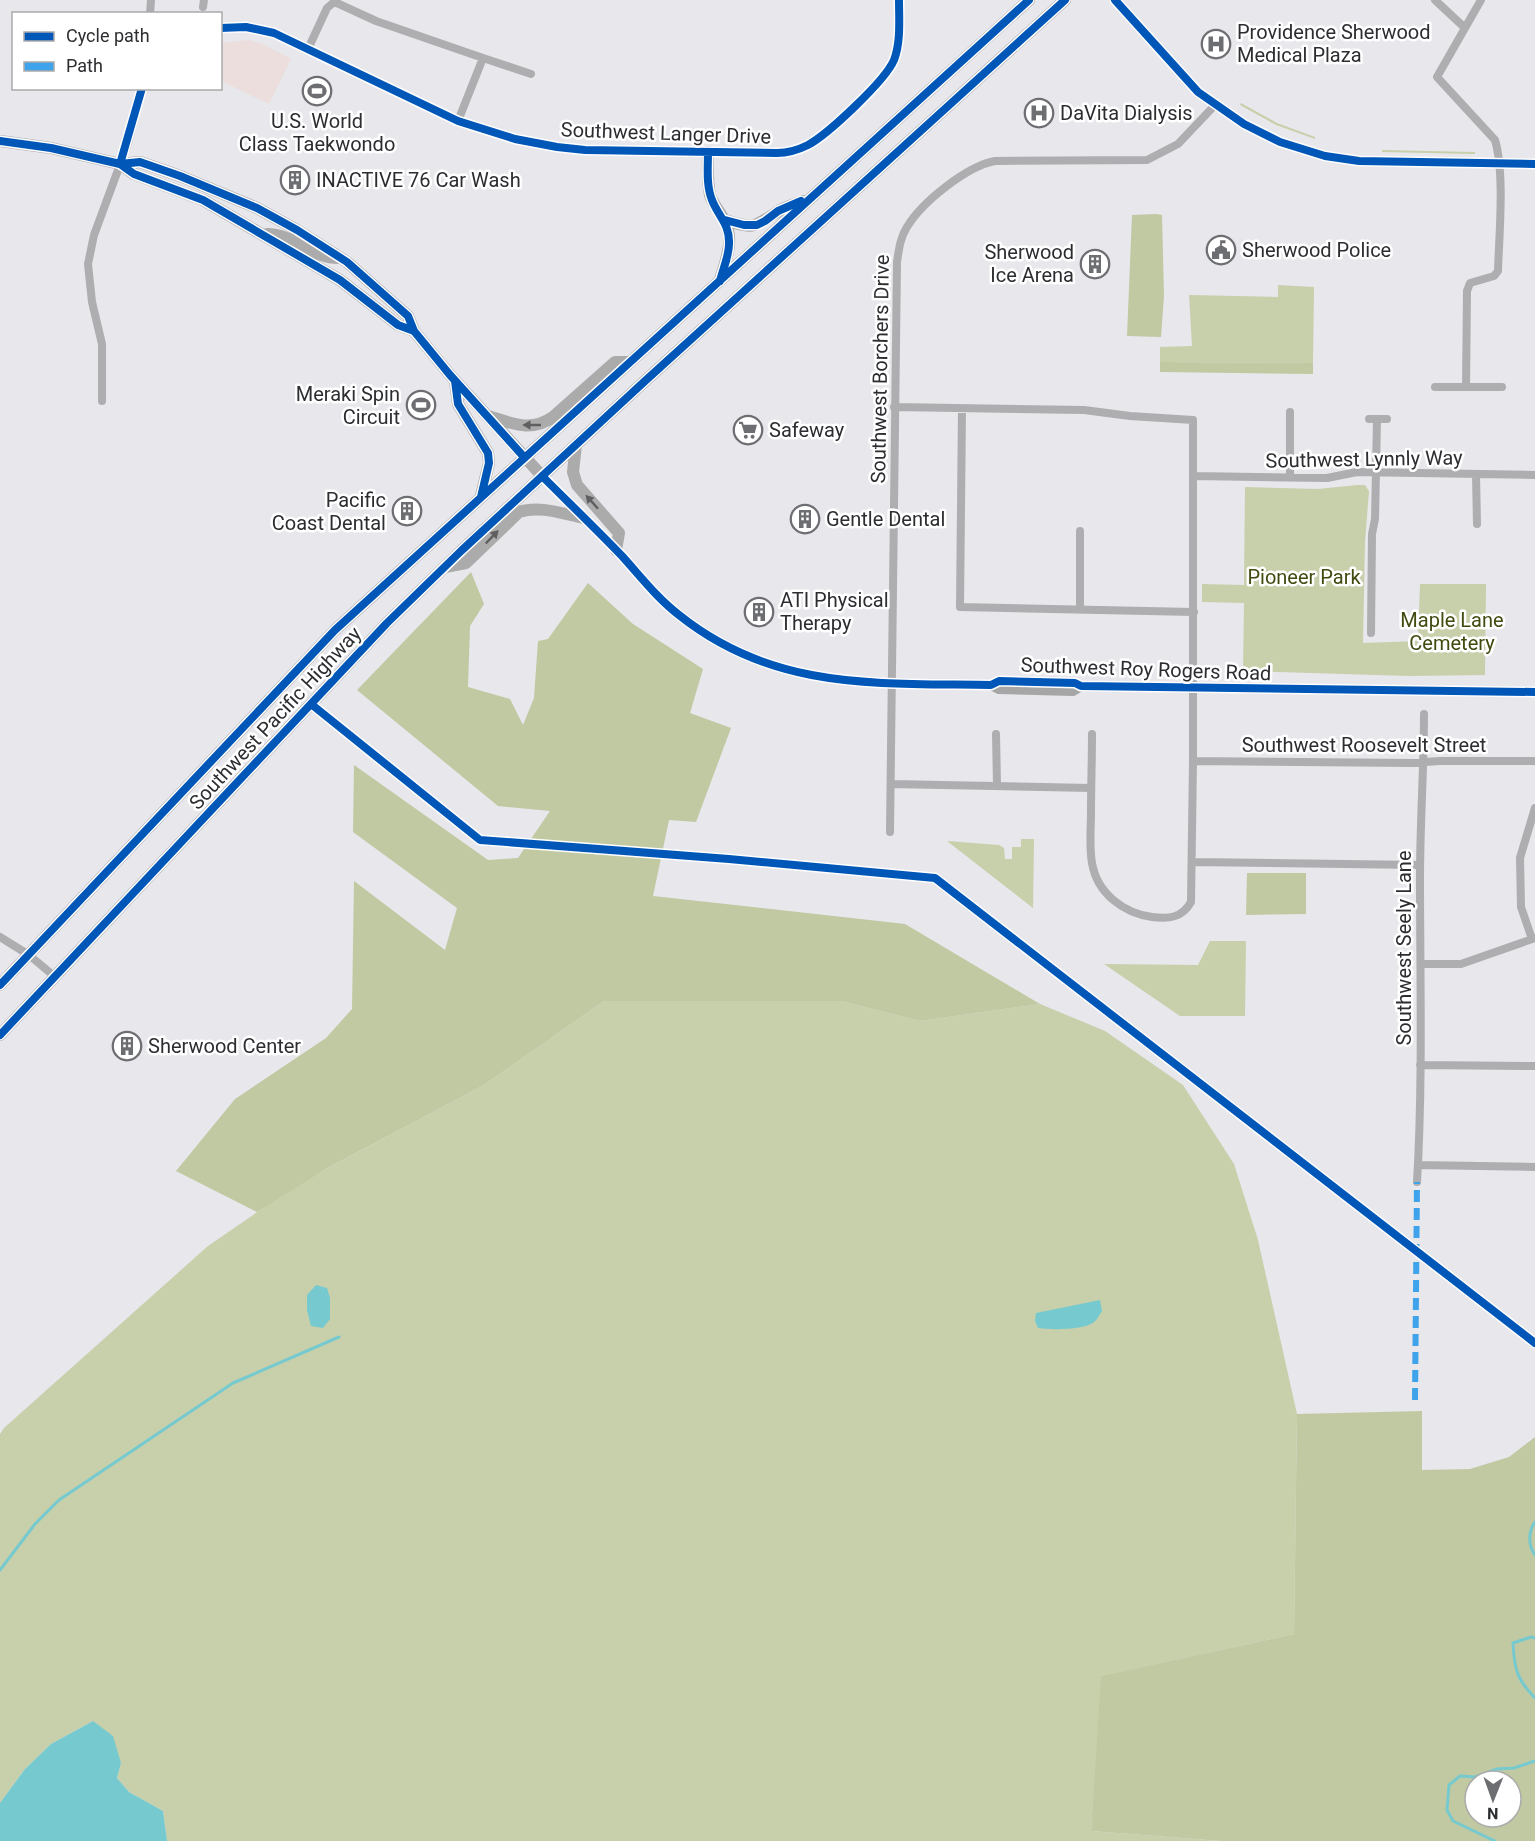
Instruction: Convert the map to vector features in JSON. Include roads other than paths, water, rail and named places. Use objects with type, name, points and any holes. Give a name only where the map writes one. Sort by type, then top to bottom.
[{"type":"highway","name":"Southwest Pacific Highway","points":[[0,985],[335,630],[1029,0]]},
{"type":"highway","name":"Southwest Pacific Highway","points":[[0,1035],[387,623],[444,567],[1065,0]]},
{"type":"highway","points":[[0,141],[51,148],[120,164],[140,162],[209,188],[278,218],[340,258],[408,316],[414,332],[455,381],[542,476]]},
{"type":"highway","points":[[708,152],[709,191],[724,220],[729,245],[720,281]]},
{"type":"highway","points":[[120,164],[134,174],[203,200],[263,234],[345,283],[398,325],[414,332]]},
{"type":"highway","points":[[724,220],[744,225],[757,225],[778,211],[812,197]]},
{"type":"highway","points":[[263,234],[276,234],[322,256],[340,258]]},
{"type":"highway","points":[[487,416],[530,427],[542,425],[615,362],[630,362]]},
{"type":"highway","points":[[455,381],[458,404],[488,453],[489,463],[481,498]]},
{"type":"highway","points":[[576,445],[573,472],[577,485],[619,533],[616,550]]},
{"type":"highway","points":[[444,567],[466,563],[519,512],[544,510],[584,518]]},
{"type":"main road","points":[[1115,0],[1181,74],[1215,105],[1268,136],[1325,156],[1369,162],[1535,164]]},
{"type":"main road","name":"Southwest Roy Rogers Road","points":[[542,476],[665,603],[693,626],[728,647],[754,659],[802,674],[826,679],[991,685],[999,689],[1073,691],[1081,686],[1535,692]]},
{"type":"street","name":"Southwest Langer Drive","points":[[222,28],[246,27],[264,30],[458,121],[507,137],[557,147],[595,150],[784,153],[804,147],[818,138],[873,89],[891,66],[898,45],[899,0]]},
{"type":"street","points":[[1435,0],[1465,28]]},
{"type":"street","points":[[1466,387],[1467,291],[1470,283],[1494,276],[1498,272],[1500,176],[1498,150],[1495,140],[1437,76],[1481,0]]},
{"type":"street","points":[[308,49],[327,3],[337,3],[376,21],[531,74]]},
{"type":"street","points":[[458,121],[483,58]]},
{"type":"street","points":[[102,401],[102,345],[92,302],[88,264],[94,235],[120,164],[141,90]]},
{"type":"street","name":"Southwest Borchers Drive","points":[[890,832],[894,407],[899,248],[908,225],[925,206],[962,175],[978,166],[995,160],[1132,162],[1147,160],[1178,144],[1215,105]]},
{"type":"street","points":[[1435,387],[1502,387]]},
{"type":"street","points":[[894,407],[1084,410],[1193,420],[1191,902],[1185,912],[1175,917],[1141,916],[1125,909],[1102,888],[1092,864],[1092,734]]},
{"type":"street","points":[[962,409],[960,608],[1194,612]]},
{"type":"street","points":[[1290,412],[1290,477]]},
{"type":"street","points":[[1371,633],[1372,534],[1375,519],[1376,473],[1373,419],[1387,419]]},
{"type":"street","name":"Southwest Lynnly Way","points":[[1194,476],[1327,478],[1358,472],[1535,475]]},
{"type":"street","points":[[1476,475],[1477,524]]},
{"type":"street","points":[[1080,531],[1080,609]]},
{"type":"street","name":"Southwest Seely Lane","points":[[1417,1182],[1424,714]]},
{"type":"street","points":[[996,734],[997,785]]},
{"type":"street","name":"Southwest Roosevelt Street","points":[[1193,761],[1535,761]]},
{"type":"street","points":[[891,784],[1091,788]]},
{"type":"street","points":[[1421,964],[1461,964],[1533,938],[1520,900],[1520,858],[1535,808]]},
{"type":"street","points":[[1192,862],[1420,865]]},
{"type":"street","points":[[0,937],[29,955],[54,976]]},
{"type":"street","points":[[1420,1065],[1535,1066]]},
{"type":"street","points":[[1418,1166],[1535,1167]]},
{"type":"water","points":[[316,1285],[327,1288],[330,1298],[330,1319],[323,1328],[311,1326],[307,1310],[307,1295]]},
{"type":"water","points":[[1100,1300],[1102,1311],[1094,1322],[1088,1325],[1066,1329],[1044,1329],[1038,1328],[1035,1321],[1036,1313]]},
{"type":"water","points":[[93,1721],[113,1736],[121,1763],[117,1778],[129,1792],[163,1811],[167,1841],[0,1841],[0,1803],[25,1769],[51,1744]]},
{"type":"waterway","points":[[0,1570],[35,1524],[59,1500],[233,1383],[339,1337]]},
{"type":"waterway","points":[[1535,1522],[1530,1538],[1535,1555]]},
{"type":"waterway","points":[[1535,1638],[1531,1637],[1513,1643],[1514,1660],[1518,1673],[1535,1698]]},
{"type":"waterway","points":[[1495,1841],[1453,1821],[1447,1810],[1449,1785],[1460,1776],[1475,1777],[1497,1769],[1514,1768],[1535,1761]]},
{"type":"place","name":"Providence Sherwood Medical Plaza","points":[[1216,44]]},
{"type":"place","name":"U.S. World Class Taekwondo","points":[[317,91]]},
{"type":"place","name":"DaVita Dialysis","points":[[1039,113]]},
{"type":"place","name":"INACTIVE 76 Car Wash","points":[[295,180]]},
{"type":"place","name":"Sherwood Police","points":[[1221,250]]},
{"type":"place","name":"Sherwood Ice Arena","points":[[1095,264]]},
{"type":"place","name":"Meraki Spin Circuit","points":[[421,405]]},
{"type":"place","name":"Safeway","points":[[748,430]]},
{"type":"place","name":"Pacific Coast Dental","points":[[407,511]]},
{"type":"place","name":"Gentle Dental","points":[[805,519]]},
{"type":"place","name":"ATI Physical Therapy","points":[[759,612]]},
{"type":"place","name":"Sherwood Center","points":[[127,1046]]},
{"type":"park label","name":"Pioneer Park","points":[[1304,577]]},
{"type":"park label","name":"Maple Lane Cemetery","points":[[1452,632]]}]
